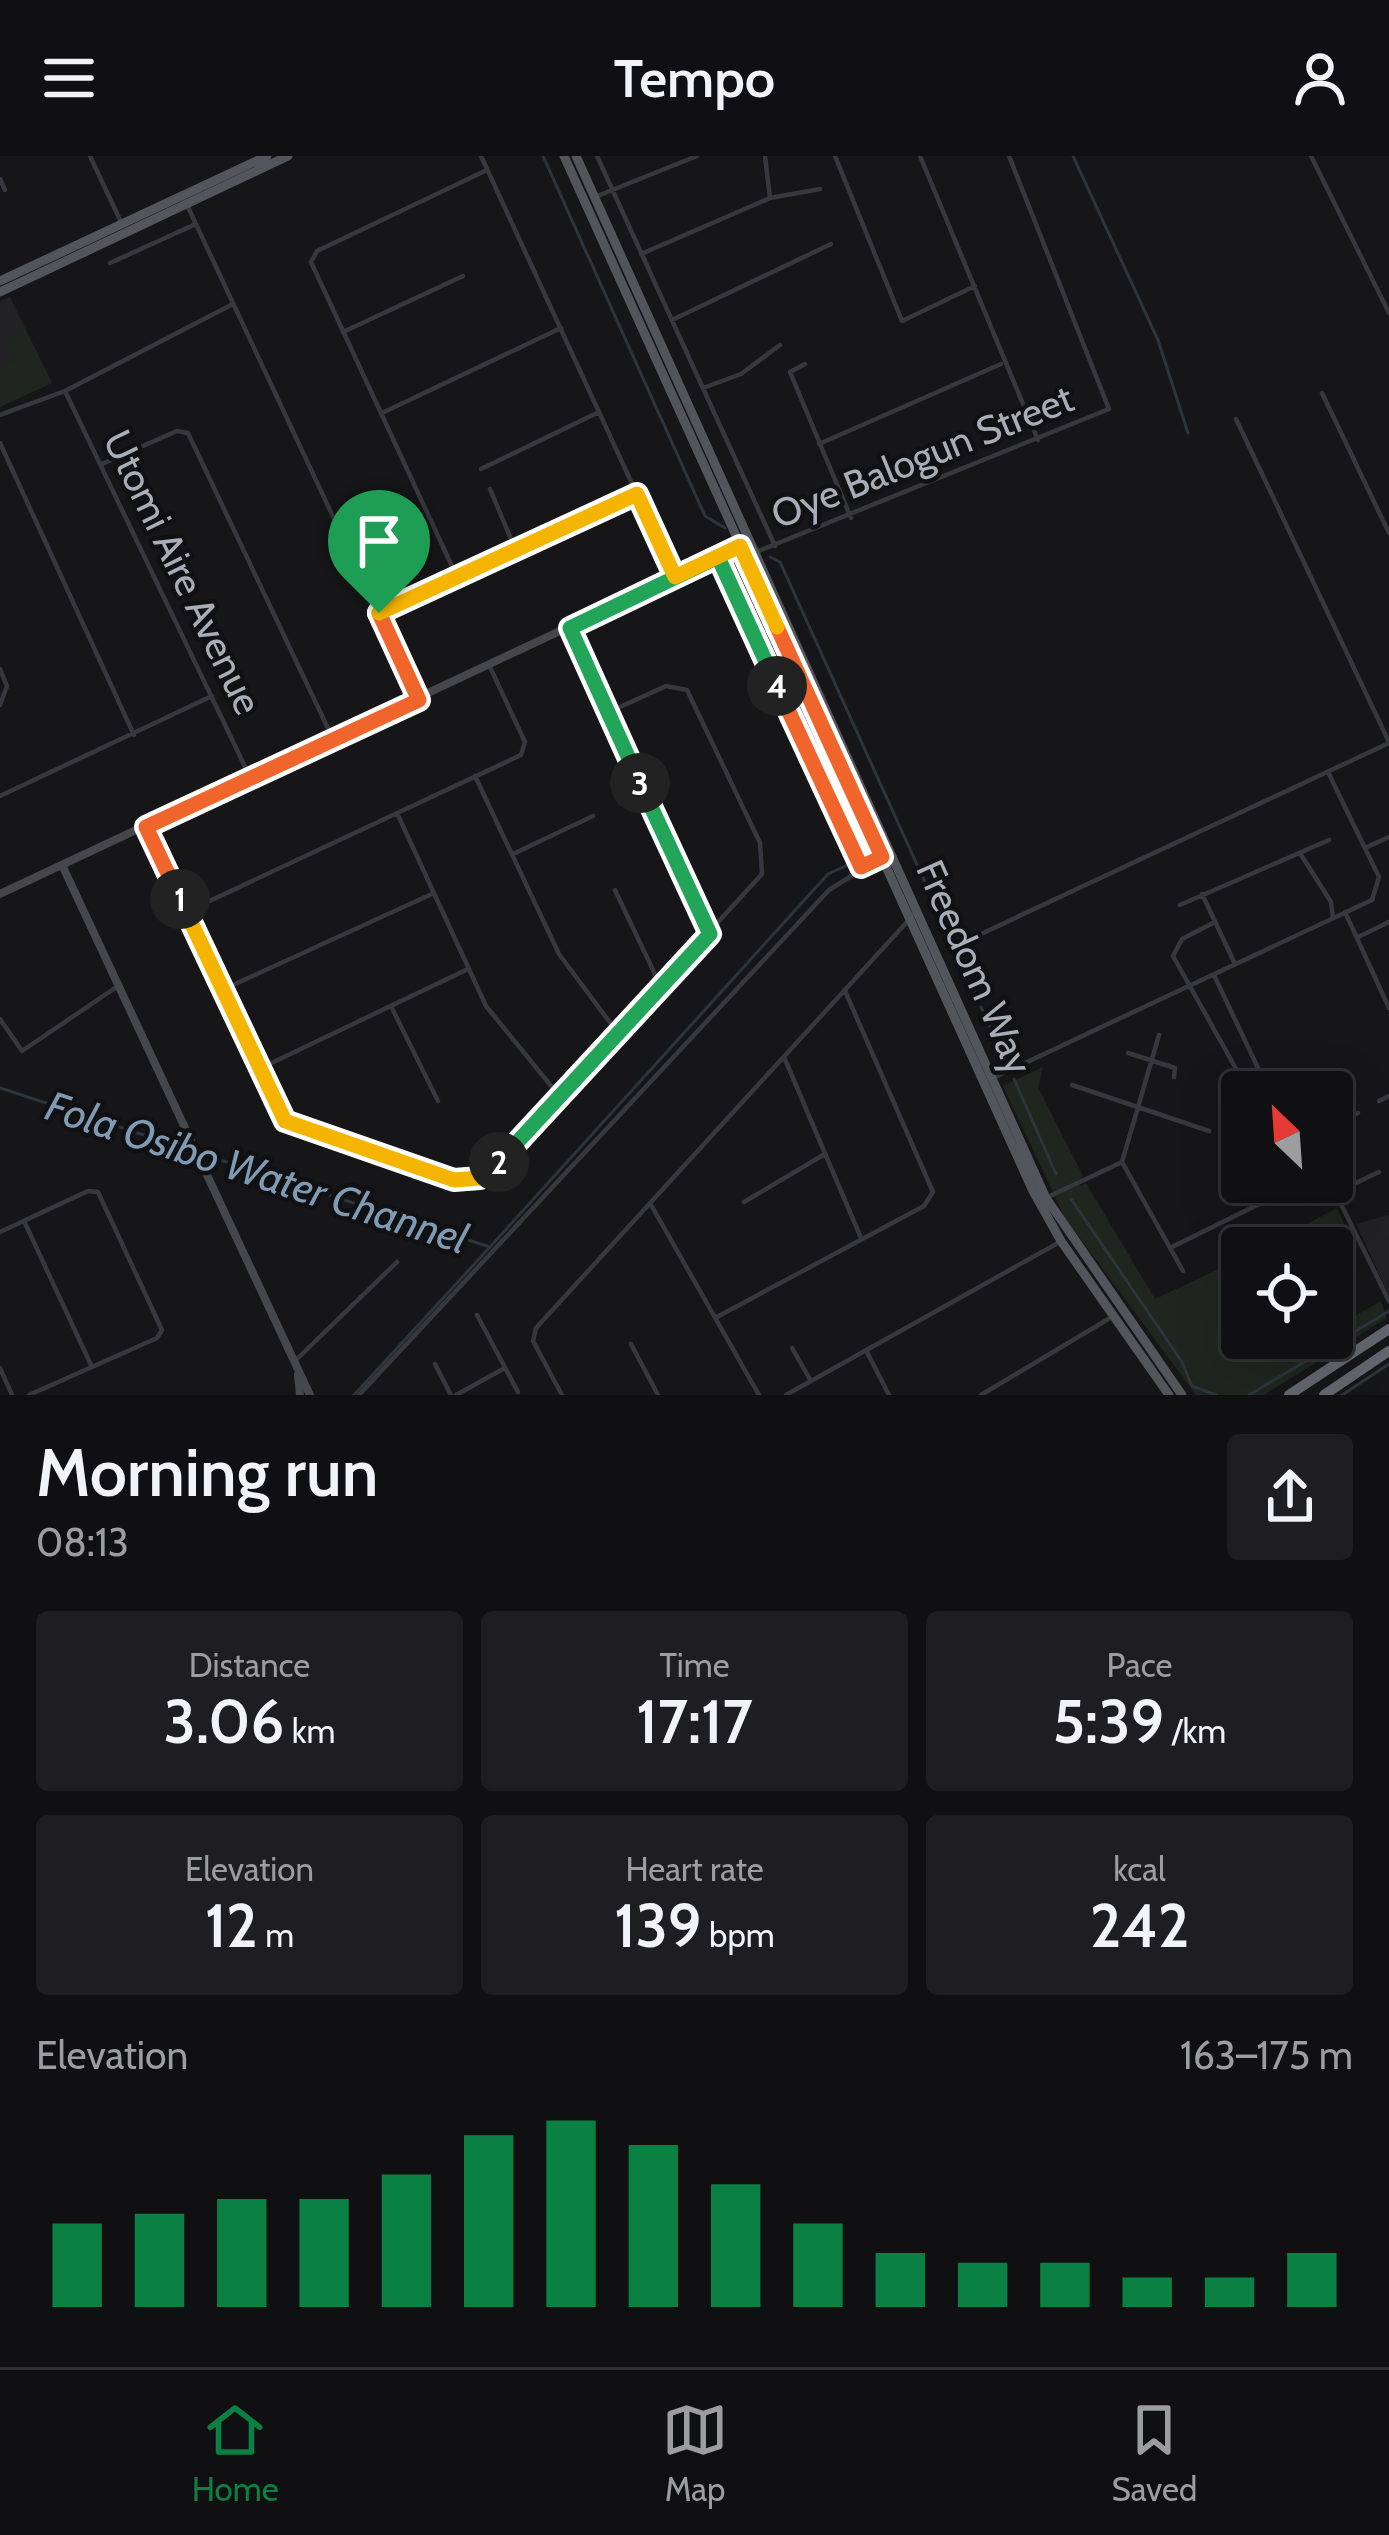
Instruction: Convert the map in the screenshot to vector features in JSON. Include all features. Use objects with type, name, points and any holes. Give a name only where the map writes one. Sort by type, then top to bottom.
[{"type":"highway","points":[[1293,1395],[1389,1329]]},
{"type":"highway","points":[[1324,1395],[1389,1351]]},
{"type":"main road","points":[[0,292],[267,156]]},
{"type":"main road","points":[[0,281],[288,156]]},
{"type":"main road","name":"Freedom Way","points":[[564,156],[749,547],[882,857],[1066,1239],[1169,1395]]},
{"type":"main road","name":"Freedom Way","points":[[576,156],[913,916],[1066,1239],[1182,1395]]},
{"type":"street","points":[[90,156],[124,228]]},
{"type":"street","points":[[481,156],[675,577]]},
{"type":"street","points":[[597,156],[776,546]]},
{"type":"street","points":[[595,197],[697,156]]},
{"type":"street","points":[[765,156],[770,198]]},
{"type":"street","points":[[836,156],[902,321],[975,286]]},
{"type":"street","points":[[920,156],[1038,440]]},
{"type":"street","name":"Oye Balogun Street","points":[[749,547],[776,546],[851,518],[1108,409],[1010,156]]},
{"type":"street","points":[[1311,156],[1389,313]]},
{"type":"street","points":[[457,577],[311,266],[314,254],[487,170]]},
{"type":"street","points":[[0,179],[5,190]]},
{"type":"street","points":[[641,254],[770,198],[820,189]]},
{"type":"street","points":[[186,204],[419,700]]},
{"type":"street","points":[[110,263],[196,224]]},
{"type":"street","points":[[672,320],[831,244]]},
{"type":"street","points":[[343,332],[463,276]]},
{"type":"street","points":[[0,415],[64,391],[233,304]]},
{"type":"street","points":[[381,414],[561,328]]},
{"type":"street","points":[[703,388],[741,374],[781,345]]},
{"type":"street","points":[[819,444],[1003,363]]},
{"type":"street","points":[[805,364],[790,372],[851,518]]},
{"type":"street","name":"Utomi Aire Avenue","points":[[64,391],[251,778]]},
{"type":"street","points":[[1322,393],[1389,533]]},
{"type":"street","points":[[481,469],[599,412]]},
{"type":"street","points":[[966,940],[1389,742],[1236,419]]},
{"type":"street","points":[[102,464],[177,431],[188,433],[333,740]]},
{"type":"street","points":[[0,443],[134,735]]},
{"type":"street","points":[[490,489],[516,550]]},
{"type":"street","points":[[379,613],[637,494]]},
{"type":"street","points":[[0,894],[718,557],[749,547]]},
{"type":"street","points":[[718,557],[861,867]]},
{"type":"street","points":[[570,628],[710,934]]},
{"type":"street","points":[[186,912],[526,748],[490,667]]},
{"type":"street","points":[[0,669],[7,686],[0,704]]},
{"type":"street","points":[[146,827],[279,1112],[294,1126],[454,1180],[473,1181],[488,1174],[758,882],[764,863],[760,843],[687,690],[666,686],[607,713]]},
{"type":"street","points":[[0,796],[212,695]]},
{"type":"street","points":[[992,1079],[1378,893],[1379,877],[1328,772]]},
{"type":"street","points":[[475,776],[559,953],[618,1034]]},
{"type":"street","points":[[397,813],[495,1022],[560,1096]]},
{"type":"street","points":[[513,854],[593,816]]},
{"type":"street","points":[[1365,848],[1389,837]]},
{"type":"street","points":[[1180,904],[1329,840]]},
{"type":"street","points":[[1300,853],[1309,859],[1331,902],[1333,918]]},
{"type":"street","points":[[359,1395],[829,890],[882,857]]},
{"type":"street","points":[[63,866],[298,1373],[301,1392]]},
{"type":"street","points":[[615,890],[661,987]]},
{"type":"street","points":[[222,990],[434,893]]},
{"type":"street","points":[[1202,894],[1235,964]]},
{"type":"street","points":[[1345,912],[1389,1008]]},
{"type":"street","points":[[562,1395],[532,1335],[913,916]]},
{"type":"street","points":[[1215,922],[1173,950],[1241,1071]]},
{"type":"street","points":[[1358,938],[1389,922]]},
{"type":"street","points":[[259,1069],[468,970]]},
{"type":"street","points":[[1214,975],[1259,1071]]},
{"type":"street","points":[[0,1019],[22,1051],[118,986]]},
{"type":"street","points":[[715,1318],[924,1206],[933,1183],[845,991]]},
{"type":"street","points":[[391,1006],[438,1101]]},
{"type":"street","points":[[1220,1034],[1238,1028]]},
{"type":"street","points":[[1160,1035],[1122,1162],[1183,1271]]},
{"type":"street","points":[[1128,1053],[1176,1069],[1174,1077]]},
{"type":"street","points":[[784,1057],[861,1238]]},
{"type":"street","points":[[1072,1085],[1209,1131]]},
{"type":"street","points":[[1379,1101],[1389,1096]]},
{"type":"street","points":[[1353,1116],[1358,1113]]},
{"type":"street","points":[[744,1202],[825,1154]]},
{"type":"street","points":[[1046,1198],[1122,1162]]},
{"type":"street","points":[[1353,1184],[1379,1172]]},
{"type":"street","points":[[0,1232],[88,1191],[102,1196],[162,1330],[157,1338],[29,1395]]},
{"type":"street","points":[[650,1203],[759,1395]]},
{"type":"street","points":[[1170,1248],[1262,1203]]},
{"type":"street","points":[[1340,1203],[1389,1301]]},
{"type":"street","points":[[24,1221],[92,1367]]},
{"type":"street","points":[[786,1395],[1066,1239]]},
{"type":"street","points":[[292,1362],[307,1354],[397,1262]]},
{"type":"street","points":[[477,1315],[518,1392]]},
{"type":"street","points":[[981,1395],[1113,1316]]},
{"type":"street","points":[[631,1344],[658,1395]]},
{"type":"street","points":[[792,1348],[811,1382]]},
{"type":"street","points":[[866,1351],[890,1395]]},
{"type":"street","points":[[435,1364],[453,1395],[506,1368]]},
{"type":"street","points":[[0,1368],[12,1395]]},
{"type":"shaded area","points":[[10,297],[52,383],[0,407],[0,301]]},
{"type":"shaded area","points":[[25,329],[52,383],[0,407],[0,367],[15,359],[5,343]]},
{"type":"shaded area","points":[[1043,1067],[1038,1087],[1083,1176],[1077,1181],[1080,1186],[1086,1183],[1155,1299],[1221,1268],[1221,1359],[1322,1359],[1264,1395],[1196,1395],[1065,1218],[1003,1086]]},
{"type":"shaded area","points":[[1337,1208],[1346,1227],[1301,1227]]},
{"type":"shaded area","points":[[1389,1215],[1389,1296],[1356,1224]]},
{"type":"shaded area","points":[[1381,1301],[1387,1318],[1353,1339],[1353,1317]]},
{"type":"waterway","points":[[543,156],[705,516],[725,528]]},
{"type":"waterway","points":[[1073,156],[1158,340],[1188,433]]},
{"type":"waterway","points":[[770,557],[780,562],[976,995]]},
{"type":"waterway","name":"Fola Osibo Water Channel","points":[[202,1154],[490,1247],[828,874],[852,863]]},
{"type":"waterway","points":[[981,1007],[1006,1062]]},
{"type":"waterway","points":[[1014,1079],[1056,1174]]},
{"type":"waterway","name":"Fola Osibo Water Channel","points":[[0,1088],[193,1151]]},
{"type":"waterway","points":[[1071,1199],[1182,1362],[1192,1386],[1216,1395]]},
{"type":"waterway","points":[[354,1395],[490,1247]]},
{"type":"waterway","points":[[1249,1395],[1389,1311]]},
{"type":"waterway","points":[[1342,1395],[1389,1364]]},
{"type":"route","points":[[637,494],[675,577],[740,546],[882,857],[861,867],[718,557],[570,628],[710,934],[488,1174],[473,1181],[454,1180],[285,1121],[146,827],[419,700],[379,613],[637,494]]}]
